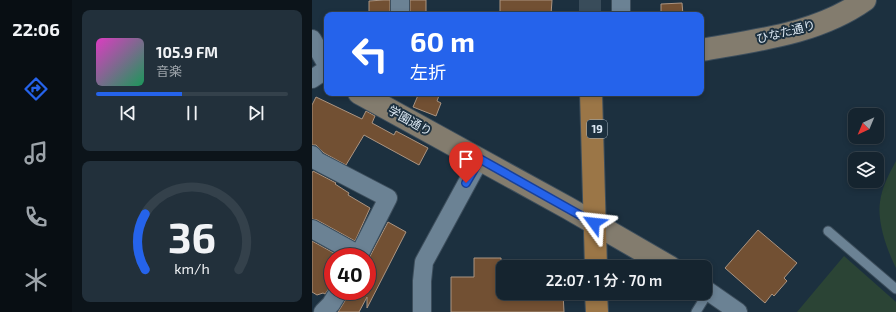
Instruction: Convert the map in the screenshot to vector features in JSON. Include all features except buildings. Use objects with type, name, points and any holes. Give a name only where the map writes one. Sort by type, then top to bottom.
[{"type":"main road","name":"19","points":[[592,96],[596,260]]},
{"type":"main road","name":"19","points":[[594,166],[599,96]]},
{"type":"main road","points":[[596,300],[597,312]]},
{"type":"street","points":[[400,0],[400,12]]},
{"type":"street","points":[[621,0],[621,12]]},
{"type":"street","name":"ひなた通り","points":[[704,49],[806,29],[840,15],[865,0]]},
{"type":"street","points":[[312,39],[324,60]]},
{"type":"street","points":[[312,79],[324,71]]},
{"type":"street","name":"学園通り","points":[[364,96],[480,159],[658,260]]},
{"type":"street","points":[[312,156],[317,161],[388,198],[362,248]]},
{"type":"street","points":[[422,312],[422,280],[424,262],[480,159]]},
{"type":"street","points":[[312,229],[344,248]]},
{"type":"street","points":[[712,294],[738,312]]},
{"type":"street","points":[[323,312],[333,300]]},
{"type":"lane","points":[[828,231],[896,289]]},
{"type":"lane","points":[[696,312],[702,300]]},
{"type":"green space","points":[[896,161],[896,268],[889,253],[881,227],[879,210],[881,196],[888,176]]},
{"type":"green space","points":[[844,256],[896,302],[896,312],[797,312]]},
{"type":"tunnel","points":[[590,0],[590,12]]},
{"type":"route","points":[[466,183],[480,159],[594,223]]}]
